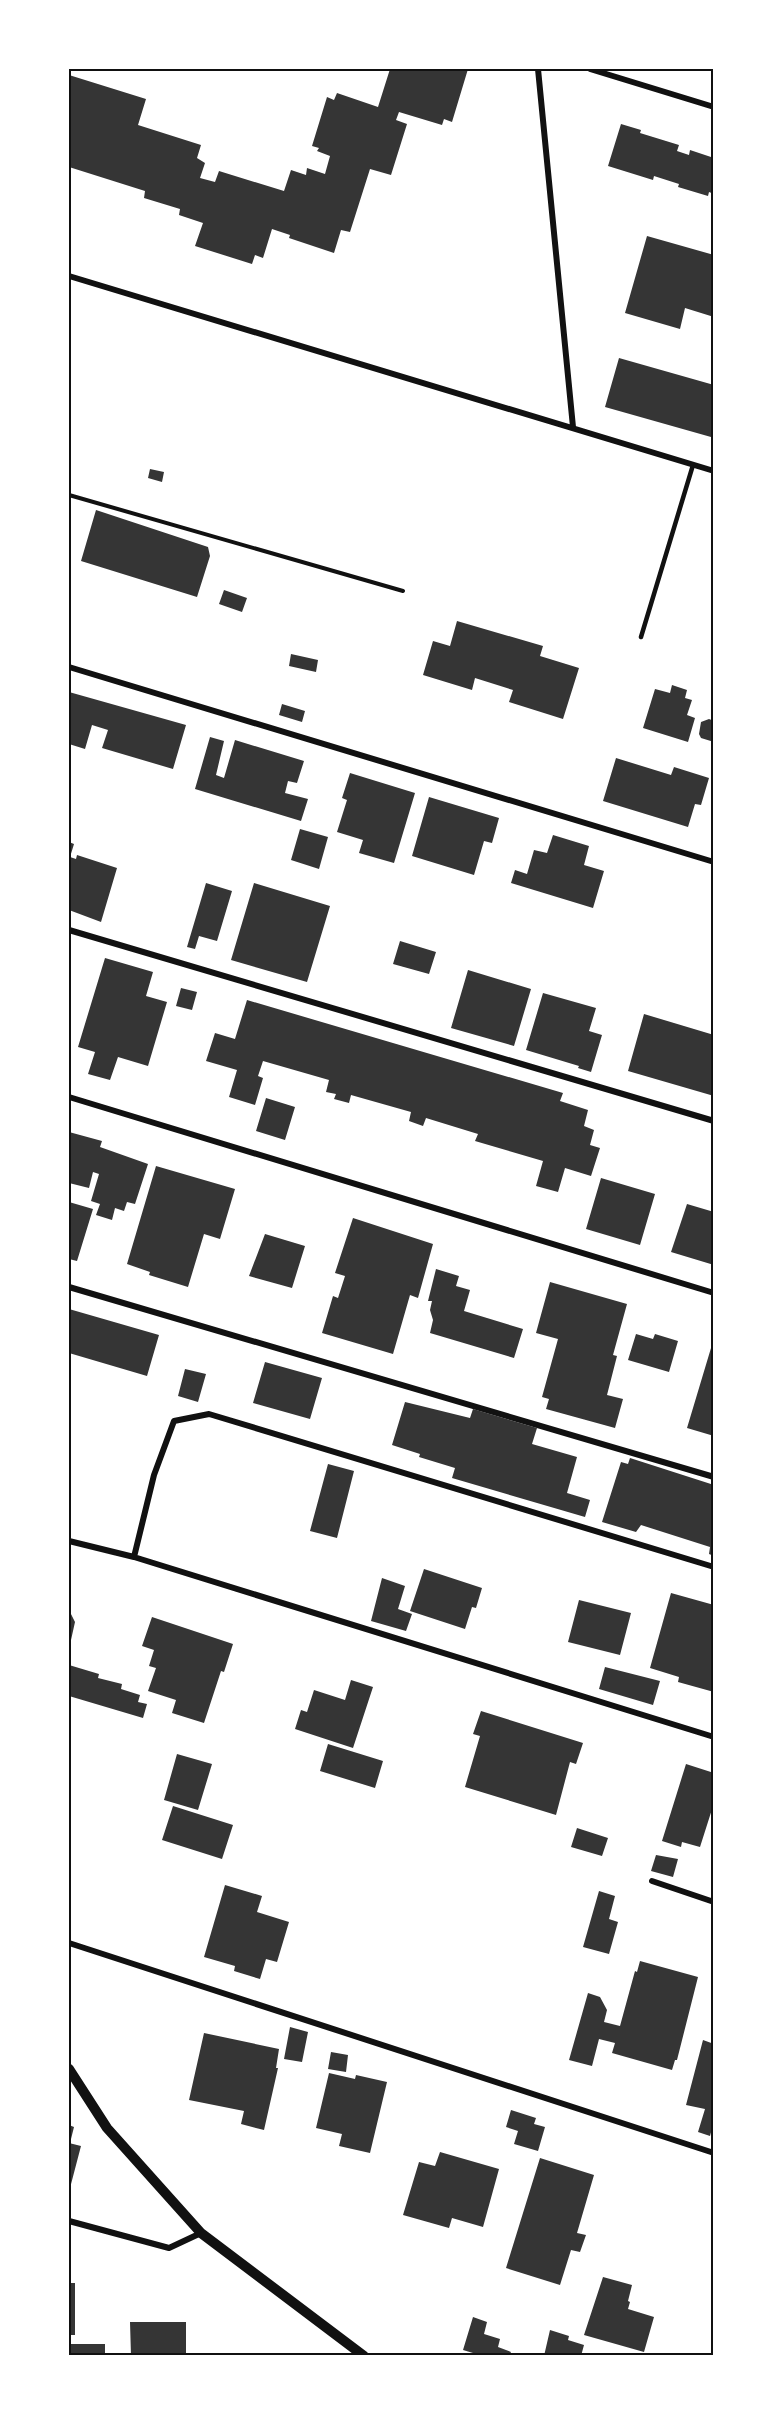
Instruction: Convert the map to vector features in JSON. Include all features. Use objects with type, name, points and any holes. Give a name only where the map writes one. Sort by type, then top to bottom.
[{"type":"street","points":[[538,69],[573,428]]},
{"type":"street","points":[[590,69],[714,107]]},
{"type":"street","points":[[69,276],[714,471]]},
{"type":"street","points":[[69,667],[714,862]]},
{"type":"street","points":[[69,930],[714,1121]]},
{"type":"street","points":[[69,1097],[714,1293]]},
{"type":"street","points":[[69,1287],[714,1477]]},
{"type":"street","points":[[134,1557],[154,1475],[174,1421],[209,1414],[714,1567]]},
{"type":"street","points":[[69,1541],[134,1557],[714,1737]]},
{"type":"street","points":[[652,1881],[714,1902]]},
{"type":"street","points":[[69,1943],[714,2152]]},
{"type":"street","points":[[69,2069],[107,2128],[201,2233],[362,2355]]},
{"type":"street","points":[[69,2221],[169,2248],[201,2233]]},
{"type":"lane","points":[[641,636],[693,465]]},
{"type":"path","points":[[69,495],[404,591]]},
{"type":"building","points":[[390,69],[468,69],[452,122],[444,119],[442,125],[399,112],[396,120],[407,124],[391,175],[370,169],[350,232],[341,230],[334,253],[289,238],[290,235],[272,229],[263,258],[255,255],[252,264],[195,246],[203,223],[179,215],[180,209],[144,198],[145,191],[69,167],[69,75],[146,99],[138,125],[201,145],[197,158],[205,163],[200,178],[215,182],[219,171],[284,191],[291,170],[306,175],[307,168],[325,174],[330,156],[317,151],[319,148],[312,146],[327,97],[334,100],[337,93],[378,107]]},
{"type":"building","points":[[621,124],[641,130],[640,133],[679,145],[677,151],[689,155],[690,150],[714,158],[714,194],[709,192],[708,196],[678,187],[679,184],[654,176],[653,180],[608,166]]},
{"type":"building","points":[[647,236],[714,255],[714,317],[685,308],[680,329],[625,313]]},
{"type":"building","points":[[619,358],[714,385],[714,429],[711,437],[605,407]]},
{"type":"building","points":[[150,469],[164,472],[162,482],[148,478]]},
{"type":"building","points":[[96,510],[208,547],[210,556],[197,597],[81,561]]},
{"type":"building","points":[[224,590],[247,598],[242,612],[219,604]]},
{"type":"building","points":[[457,621],[543,646],[540,656],[579,668],[563,719],[509,702],[513,690],[475,678],[472,690],[423,675],[433,641],[450,646]]},
{"type":"building","points":[[291,654],[318,660],[316,672],[289,666]]},
{"type":"building","points":[[672,685],[687,690],[685,698],[692,700],[687,715],[695,718],[688,742],[643,728],[655,689],[670,693]]},
{"type":"building","points":[[69,692],[186,725],[173,769],[102,748],[108,730],[92,725],[85,749],[69,744]]},
{"type":"building","points":[[282,704],[305,711],[302,722],[279,715]]},
{"type":"building","points":[[709,719],[714,721],[714,742],[701,738],[699,734],[701,722]]},
{"type":"building","points":[[210,737],[224,741],[216,775],[224,778],[235,740],[304,761],[297,783],[288,781],[285,793],[308,799],[301,821],[195,789]]},
{"type":"building","points":[[616,758],[671,775],[674,767],[709,778],[701,805],[695,804],[688,827],[603,801]]},
{"type":"building","points":[[350,773],[415,793],[394,863],[359,853],[363,840],[337,832],[347,800],[342,798]]},
{"type":"building","points":[[429,797],[499,818],[492,843],[484,841],[474,875],[412,856]]},
{"type":"building","points":[[300,829],[328,837],[319,869],[291,860]]},
{"type":"building","points":[[553,835],[589,846],[584,865],[604,871],[593,908],[511,883],[515,870],[527,874],[534,850],[547,853]]},
{"type":"building","points":[[69,842],[74,844],[70,857],[76,859],[77,855],[117,868],[101,922],[69,910]]},
{"type":"building","points":[[206,883],[232,891],[217,941],[199,936],[195,949],[187,947]]},
{"type":"building","points":[[254,883],[330,906],[307,982],[231,960]]},
{"type":"building","points":[[400,941],[436,952],[429,974],[393,964]]},
{"type":"building","points":[[105,958],[153,972],[146,996],[167,1002],[148,1066],[118,1057],[110,1080],[88,1074],[95,1052],[78,1047]]},
{"type":"building","points":[[468,970],[531,989],[514,1046],[451,1028]]},
{"type":"building","points":[[181,988],[197,992],[192,1010],[176,1006]]},
{"type":"building","points":[[543,993],[596,1008],[589,1031],[602,1035],[591,1072],[578,1068],[579,1066],[526,1050]]},
{"type":"building","points":[[247,1000],[563,1093],[560,1101],[588,1110],[584,1126],[594,1130],[590,1145],[600,1148],[591,1176],[565,1168],[558,1192],[536,1186],[543,1161],[475,1141],[478,1134],[426,1118],[423,1126],[409,1121],[411,1112],[351,1095],[349,1103],[334,1099],[336,1094],[326,1092],[329,1080],[263,1061],[258,1076],[263,1078],[255,1105],[229,1097],[237,1070],[206,1061],[215,1033],[235,1039]]},
{"type":"building","points":[[644,1014],[714,1035],[714,1096],[628,1071]]},
{"type":"building","points":[[266,1098],[295,1107],[285,1140],[256,1131]]},
{"type":"building","points":[[69,1132],[102,1141],[100,1147],[148,1164],[135,1204],[127,1202],[124,1211],[115,1208],[112,1220],[96,1215],[100,1204],[91,1201],[99,1174],[93,1172],[89,1188],[69,1183]]},
{"type":"building","points":[[156,1166],[235,1189],[220,1239],[204,1234],[188,1287],[149,1275],[150,1272],[127,1264]]},
{"type":"building","points":[[601,1178],[655,1194],[640,1245],[586,1229]]},
{"type":"building","points":[[69,1202],[93,1209],[77,1261],[69,1259]]},
{"type":"building","points":[[687,1204],[714,1212],[714,1265],[671,1252]]},
{"type":"building","points":[[353,1218],[433,1244],[418,1298],[410,1295],[393,1354],[322,1333],[333,1296],[338,1298],[345,1276],[335,1273]]},
{"type":"building","points":[[265,1234],[305,1246],[292,1288],[249,1276]]},
{"type":"building","points":[[436,1269],[459,1276],[456,1286],[470,1290],[464,1311],[523,1329],[514,1358],[430,1333],[433,1320],[430,1310],[432,1301],[428,1301]]},
{"type":"building","points":[[550,1282],[627,1304],[613,1355],[617,1356],[607,1395],[623,1399],[615,1428],[546,1409],[549,1399],[542,1397],[558,1339],[536,1333]]},
{"type":"building","points":[[69,1309],[159,1335],[147,1376],[69,1353]]},
{"type":"building","points":[[636,1334],[653,1339],[655,1334],[678,1341],[669,1372],[628,1360]]},
{"type":"building","points":[[714,1338],[714,1436],[687,1428]]},
{"type":"building","points":[[265,1362],[322,1378],[310,1419],[253,1403]]},
{"type":"building","points":[[185,1369],[206,1374],[198,1402],[178,1396]]},
{"type":"building","points":[[405,1402],[470,1418],[473,1409],[537,1428],[532,1444],[577,1457],[567,1493],[590,1500],[585,1517],[452,1478],[455,1468],[419,1457],[420,1454],[392,1445]]},
{"type":"building","points":[[630,1458],[714,1485],[714,1556],[709,1554],[710,1547],[641,1525],[636,1532],[602,1522],[621,1462],[628,1464]]},
{"type":"building","points":[[328,1464],[354,1471],[337,1538],[310,1531]]},
{"type":"building","points":[[424,1569],[482,1588],[476,1608],[472,1607],[465,1629],[410,1611]]},
{"type":"building","points":[[382,1578],[405,1586],[398,1609],[412,1614],[406,1631],[371,1621]]},
{"type":"building","points":[[671,1593],[714,1605],[714,1692],[678,1682],[679,1677],[650,1668]]},
{"type":"building","points":[[579,1600],[631,1613],[620,1655],[568,1642]]},
{"type":"building","points":[[69,1610],[75,1622],[71,1640],[69,1640]]},
{"type":"building","points":[[152,1617],[233,1644],[224,1672],[221,1671],[204,1723],[172,1713],[176,1700],[148,1691],[156,1668],[149,1666],[154,1650],[142,1646]]},
{"type":"building","points":[[69,1665],[99,1674],[98,1678],[122,1684],[121,1689],[140,1695],[138,1702],[147,1704],[143,1718],[69,1696]]},
{"type":"building","points":[[605,1667],[660,1681],[653,1705],[599,1689]]},
{"type":"building","points":[[351,1680],[373,1687],[353,1748],[295,1729],[301,1710],[307,1712],[314,1690],[345,1700]]},
{"type":"building","points":[[481,1711],[583,1743],[576,1764],[570,1762],[556,1815],[465,1787],[480,1736],[473,1734]]},
{"type":"building","points":[[328,1744],[383,1761],[375,1788],[320,1771]]},
{"type":"building","points":[[177,1754],[212,1764],[198,1810],[164,1800]]},
{"type":"building","points":[[686,1764],[714,1773],[714,1803],[700,1847],[682,1842],[681,1847],[662,1841]]},
{"type":"building","points":[[173,1806],[233,1825],[222,1859],[162,1840]]},
{"type":"building","points":[[577,1828],[608,1838],[602,1856],[571,1847]]},
{"type":"building","points":[[656,1855],[678,1859],[673,1877],[651,1871]]},
{"type":"building","points":[[225,1885],[262,1896],[257,1912],[289,1922],[277,1962],[266,1959],[260,1979],[234,1971],[235,1966],[204,1957]]},
{"type":"building","points":[[599,1891],[615,1896],[609,1919],[618,1922],[609,1954],[583,1947]]},
{"type":"building","points":[[640,1961],[698,1977],[677,2060],[672,2070],[612,2053],[615,2043],[599,2039],[592,2066],[569,2060],[588,1993],[600,1997],[607,2010],[604,2022],[620,2026],[635,1971],[637,1972]]},
{"type":"building","points":[[290,2027],[308,2032],[302,2062],[284,2059]]},
{"type":"building","points":[[204,2033],[279,2049],[276,2068],[278,2068],[264,2130],[241,2124],[244,2111],[189,2100]]},
{"type":"building","points":[[703,2040],[714,2044],[714,2121],[710,2136],[698,2132],[705,2109],[686,2105]]},
{"type":"building","points":[[331,2052],[348,2055],[346,2072],[328,2069]]},
{"type":"building","points":[[329,2073],[355,2079],[356,2075],[387,2082],[370,2153],[339,2146],[342,2134],[316,2128]]},
{"type":"building","points":[[511,2110],[536,2118],[534,2124],[545,2127],[538,2151],[514,2144],[518,2131],[506,2127]]},
{"type":"building","points":[[69,2125],[74,2127],[70,2143],[69,2143]]},
{"type":"building","points":[[69,2143],[81,2146],[70,2188],[69,2187]]},
{"type":"building","points":[[440,2152],[499,2169],[483,2227],[452,2218],[449,2228],[403,2215],[419,2162],[435,2166]]},
{"type":"building","points":[[540,2158],[594,2175],[577,2233],[586,2235],[580,2252],[571,2250],[560,2285],[506,2268]]},
{"type":"building","points":[[603,2277],[632,2285],[628,2309],[654,2317],[644,2352],[584,2335]]},
{"type":"building","points":[[69,2283],[75,2283],[75,2335],[69,2335]]},
{"type":"building","points":[[473,2317],[487,2322],[484,2334],[500,2339],[498,2347],[511,2352],[509,2356],[483,2356],[463,2350]]},
{"type":"building","points":[[130,2322],[186,2322],[186,2356],[131,2356]]},
{"type":"building","points":[[550,2330],[569,2336],[568,2340],[584,2345],[581,2356],[544,2356]]},
{"type":"building","points":[[69,2344],[105,2344],[105,2356],[69,2356]]}]
